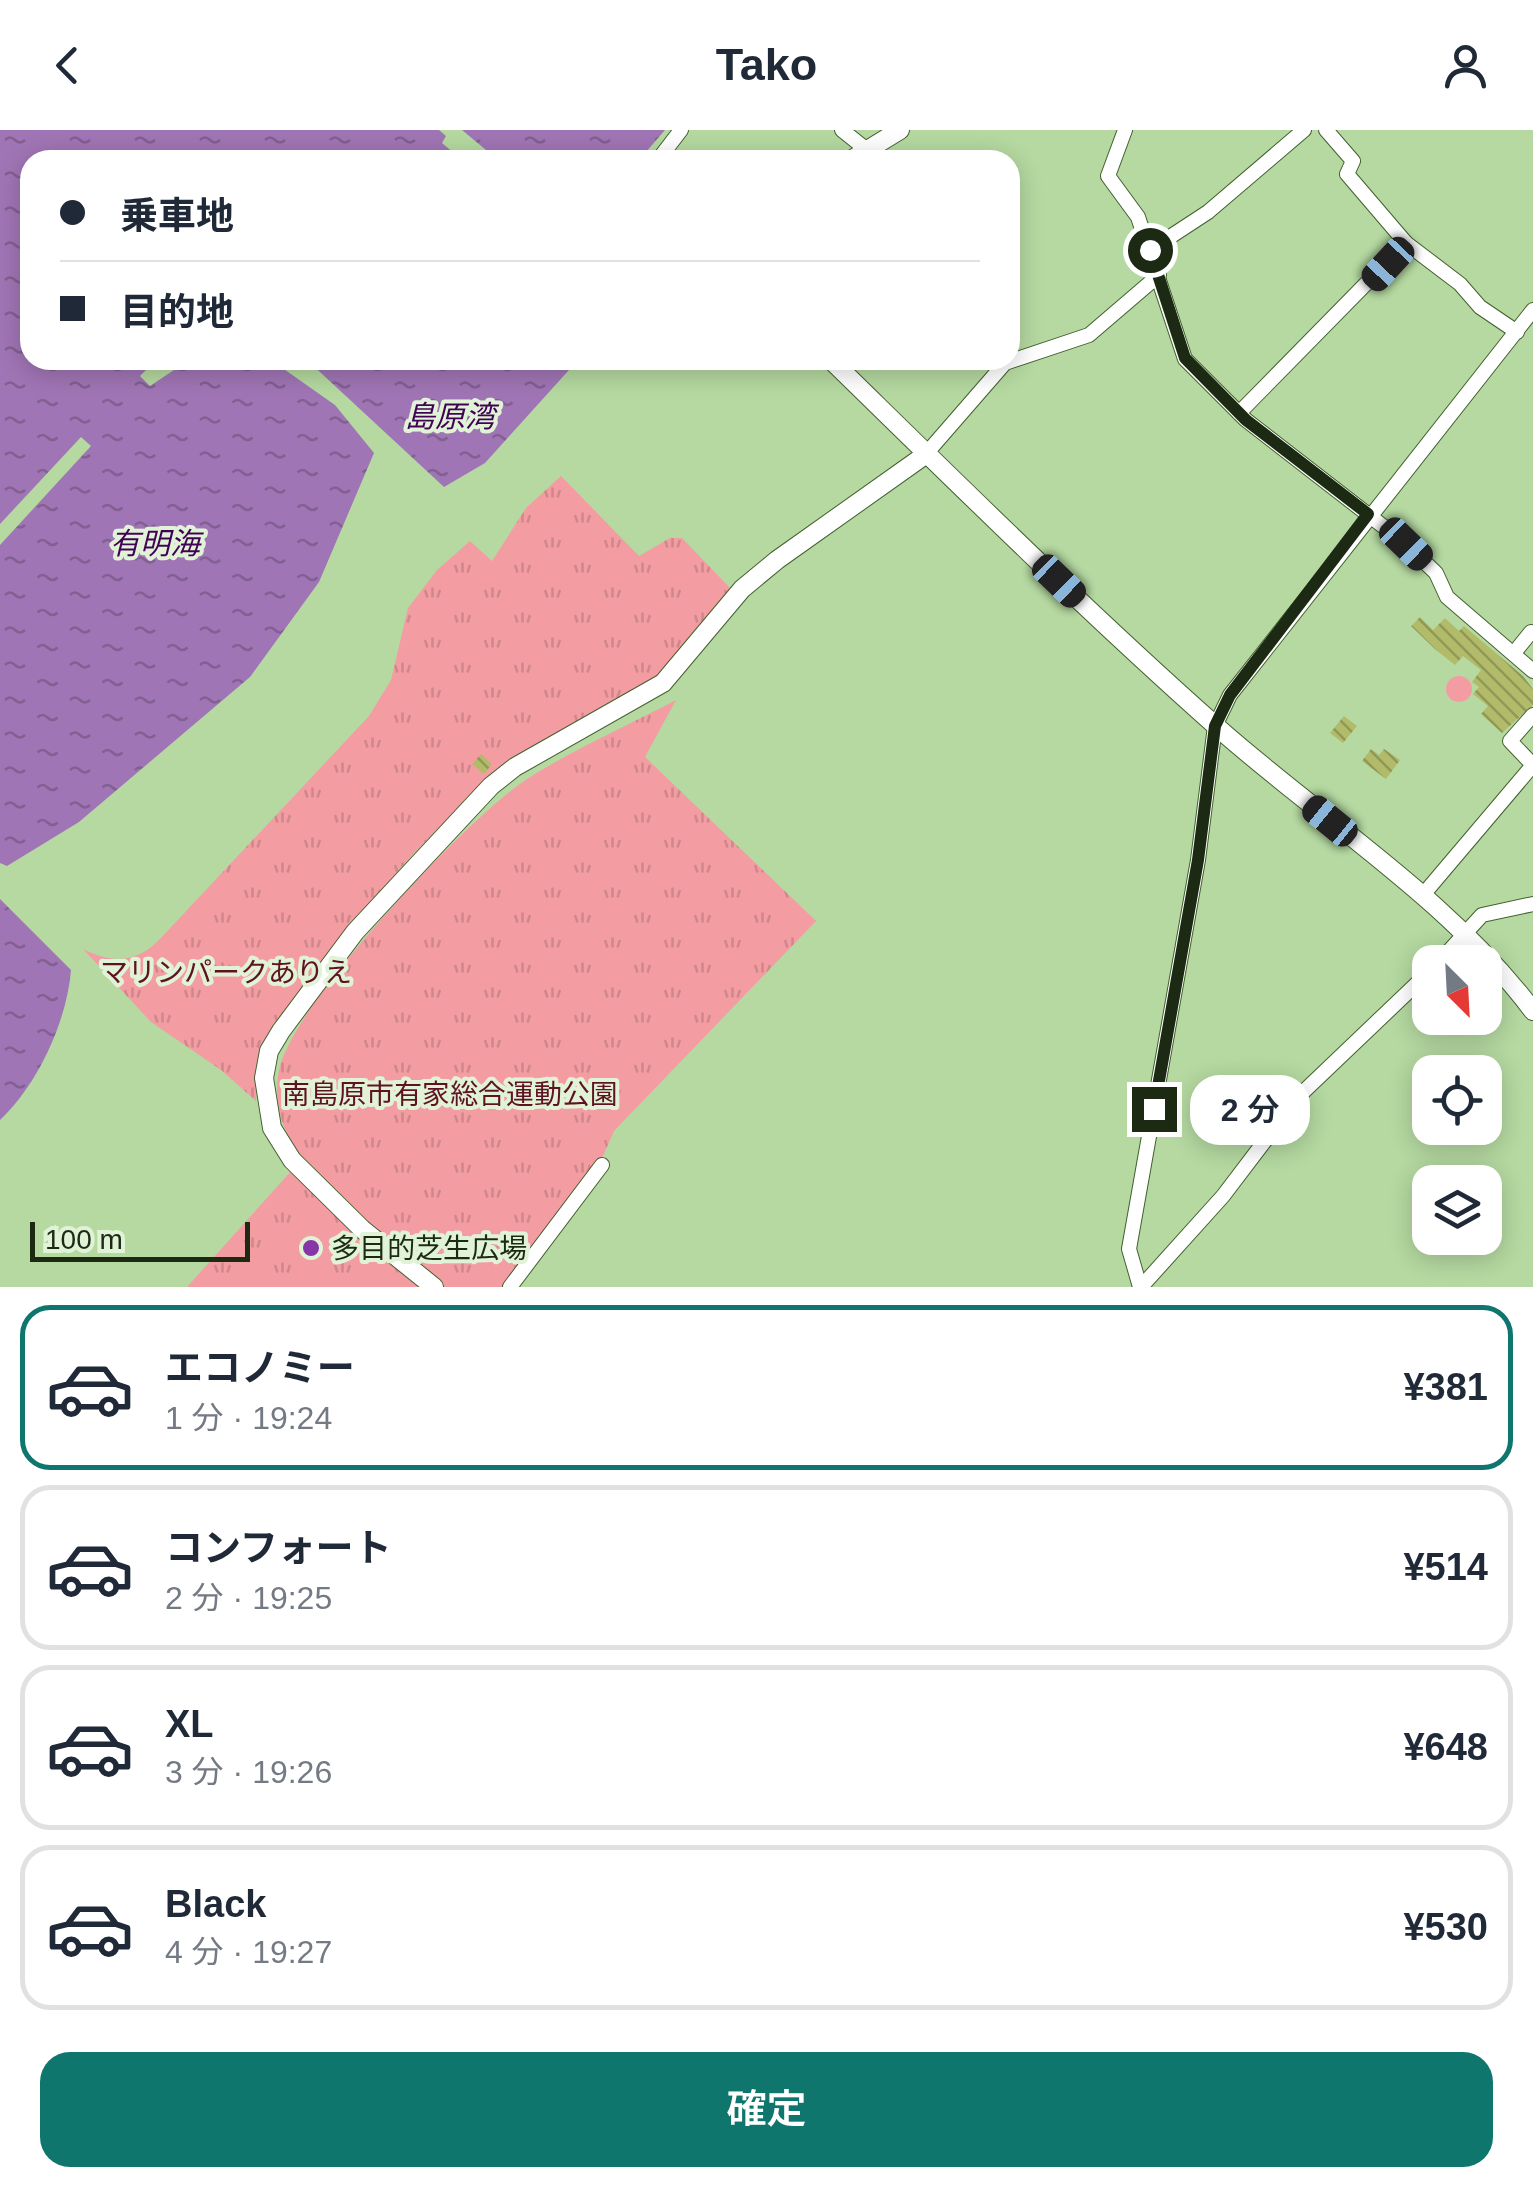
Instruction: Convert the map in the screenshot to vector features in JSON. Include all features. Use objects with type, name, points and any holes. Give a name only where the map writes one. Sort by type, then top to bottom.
[{"type":"street","points":[[666,150],[681,130]]},
{"type":"street","points":[[867,150],[900,130]]},
{"type":"street","points":[[1124,130],[1108,176],[1138,217],[1185,358],[1238,413],[1368,514],[1436,573],[1448,597],[1533,671]]},
{"type":"street","points":[[1150,250],[1208,212],[1304,130]]},
{"type":"street","points":[[1326,130],[1354,161],[1348,174],[1406,243],[1460,284],[1480,308],[1516,332]]},
{"type":"street","points":[[1238,413],[1406,243]]},
{"type":"street","points":[[1020,358],[1089,335],[1160,276]]},
{"type":"street","points":[[1141,1287],[1129,1249],[1198,860],[1215,726],[1230,695],[1368,514],[1533,310]]},
{"type":"street","points":[[841,370],[925,455],[1215,726],[1465,930],[1533,1011]]},
{"type":"street","points":[[434,1287],[362,1229],[292,1160],[272,1128],[264,1078],[275,1040],[355,932],[491,786],[515,768],[664,684],[742,590],[777,560],[925,455],[1000,370]]},
{"type":"street","points":[[1514,653],[1532,632]]},
{"type":"street","points":[[1422,896],[1533,765],[1510,740],[1533,716]]},
{"type":"street","points":[[1452,945],[1482,915],[1533,904]]},
{"type":"street","points":[[1141,1287],[1223,1196],[1299,1096],[1412,988]]},
{"type":"street","points":[[510,1287],[602,1165]]},
{"type":"green space","name":"マリンパークありえ","points":[[561,476],[639,556],[670,538],[682,538],[730,588],[709,619],[653,682],[486,782],[413,854],[350,926],[257,1079],[256,1101],[221,1070],[151,1022],[83,949],[122,959],[140,954],[158,941],[369,716],[391,680],[408,608],[437,570],[470,541],[492,561],[526,508]]},
{"type":"green space","points":[[1459,676],[1469,679],[1469,699],[1459,702],[1449,699],[1446,689],[1449,679]]},
{"type":"green space","name":"南島原市有家総合運動公園","points":[[676,700],[645,757],[816,921],[614,1131],[599,1165],[503,1287],[187,1287],[301,1160],[280,1115],[280,1066],[293,1036],[350,956],[427,869],[500,800],[563,758]]},
{"type":"water","name":"有明海","points":[[0,130],[439,130],[446,136],[442,143],[450,150],[20,150],[20,370],[146,370],[140,376],[150,386],[174,370],[285,370],[335,405],[374,453],[319,582],[250,677],[79,822],[7,866],[0,863]]},
{"type":"water","points":[[462,130],[665,130],[648,150],[486,150]]},
{"type":"water","name":"島原湾","points":[[318,370],[569,370],[485,463],[444,487]]},
{"type":"water","points":[[0,899],[71,970],[64,1010],[48,1051],[27,1089],[0,1120]]},
{"type":"pier","points":[[81,437],[91,446],[0,545],[0,524]]},
{"type":"building","points":[[1420,617],[1433,630],[1445,618],[1459,631],[1464,626],[1523,676],[1533,689],[1533,705],[1502,733],[1481,714],[1488,706],[1473,694],[1479,687],[1472,682],[1481,670],[1463,656],[1455,665],[1435,649],[1411,626]]},
{"type":"building","points":[[1344,716],[1357,726],[1343,743],[1330,733]]},
{"type":"building","points":[[1371,749],[1379,755],[1384,749],[1400,760],[1386,779],[1362,761]]},
{"type":"building","points":[[481,754],[492,764],[484,774],[472,764]]},
{"type":"place","name":"多目的芝生広場","points":[[311,1248]]},
{"type":"route","points":[[1150,250],[1185,358],[1246,420],[1368,514],[1230,695],[1215,726],[1198,860],[1154,1109]]}]
